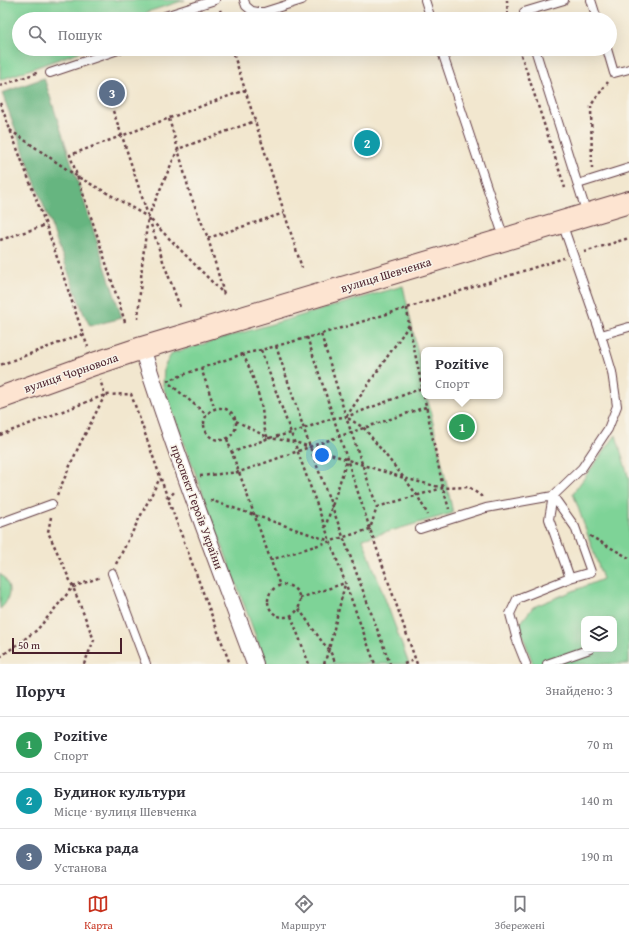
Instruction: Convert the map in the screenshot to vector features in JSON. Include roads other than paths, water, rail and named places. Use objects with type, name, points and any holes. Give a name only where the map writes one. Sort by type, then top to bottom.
[{"type":"street","name":"вулиця Шевченка","points":[[142,348],[629,202]]},
{"type":"street","name":"вулиця Чорновола","points":[[0,398],[142,348]]},
{"type":"street","name":"проспект Героїв України","points":[[142,348],[186,478],[255,664]]},
{"type":"lane","points":[[177,12],[215,0]]},
{"type":"lane","points":[[244,0],[246,6],[252,11],[264,12],[302,0]]},
{"type":"lane","points":[[425,0],[429,12]]},
{"type":"lane","points":[[524,12],[564,0]]},
{"type":"lane","points":[[591,0],[595,12]]},
{"type":"lane","points":[[50,74],[101,56]]},
{"type":"lane","points":[[443,56],[504,239]]},
{"type":"lane","points":[[538,56],[587,214]]},
{"type":"lane","points":[[609,56],[614,73],[629,69]]},
{"type":"lane","points":[[578,184],[629,168]]},
{"type":"lane","points":[[420,529],[486,508],[553,496],[582,468],[608,428],[616,406],[612,372],[601,335],[562,222]]},
{"type":"lane","points":[[601,335],[629,327]]},
{"type":"lane","points":[[526,664],[518,644],[510,614],[517,599],[570,578],[591,572],[575,527],[553,496]]},
{"type":"lane","points":[[553,496],[549,519],[570,578]]},
{"type":"lane","points":[[0,523],[52,504]]},
{"type":"lane","points":[[112,573],[146,664]]},
{"type":"lane","points":[[547,664],[581,652]]},
{"type":"place","name":"Міська рада","points":[[112,93]]},
{"type":"place","name":"Будинок культури","points":[[367,143]]},
{"type":"place","name":"Pozitive","points":[[462,427]]}]
